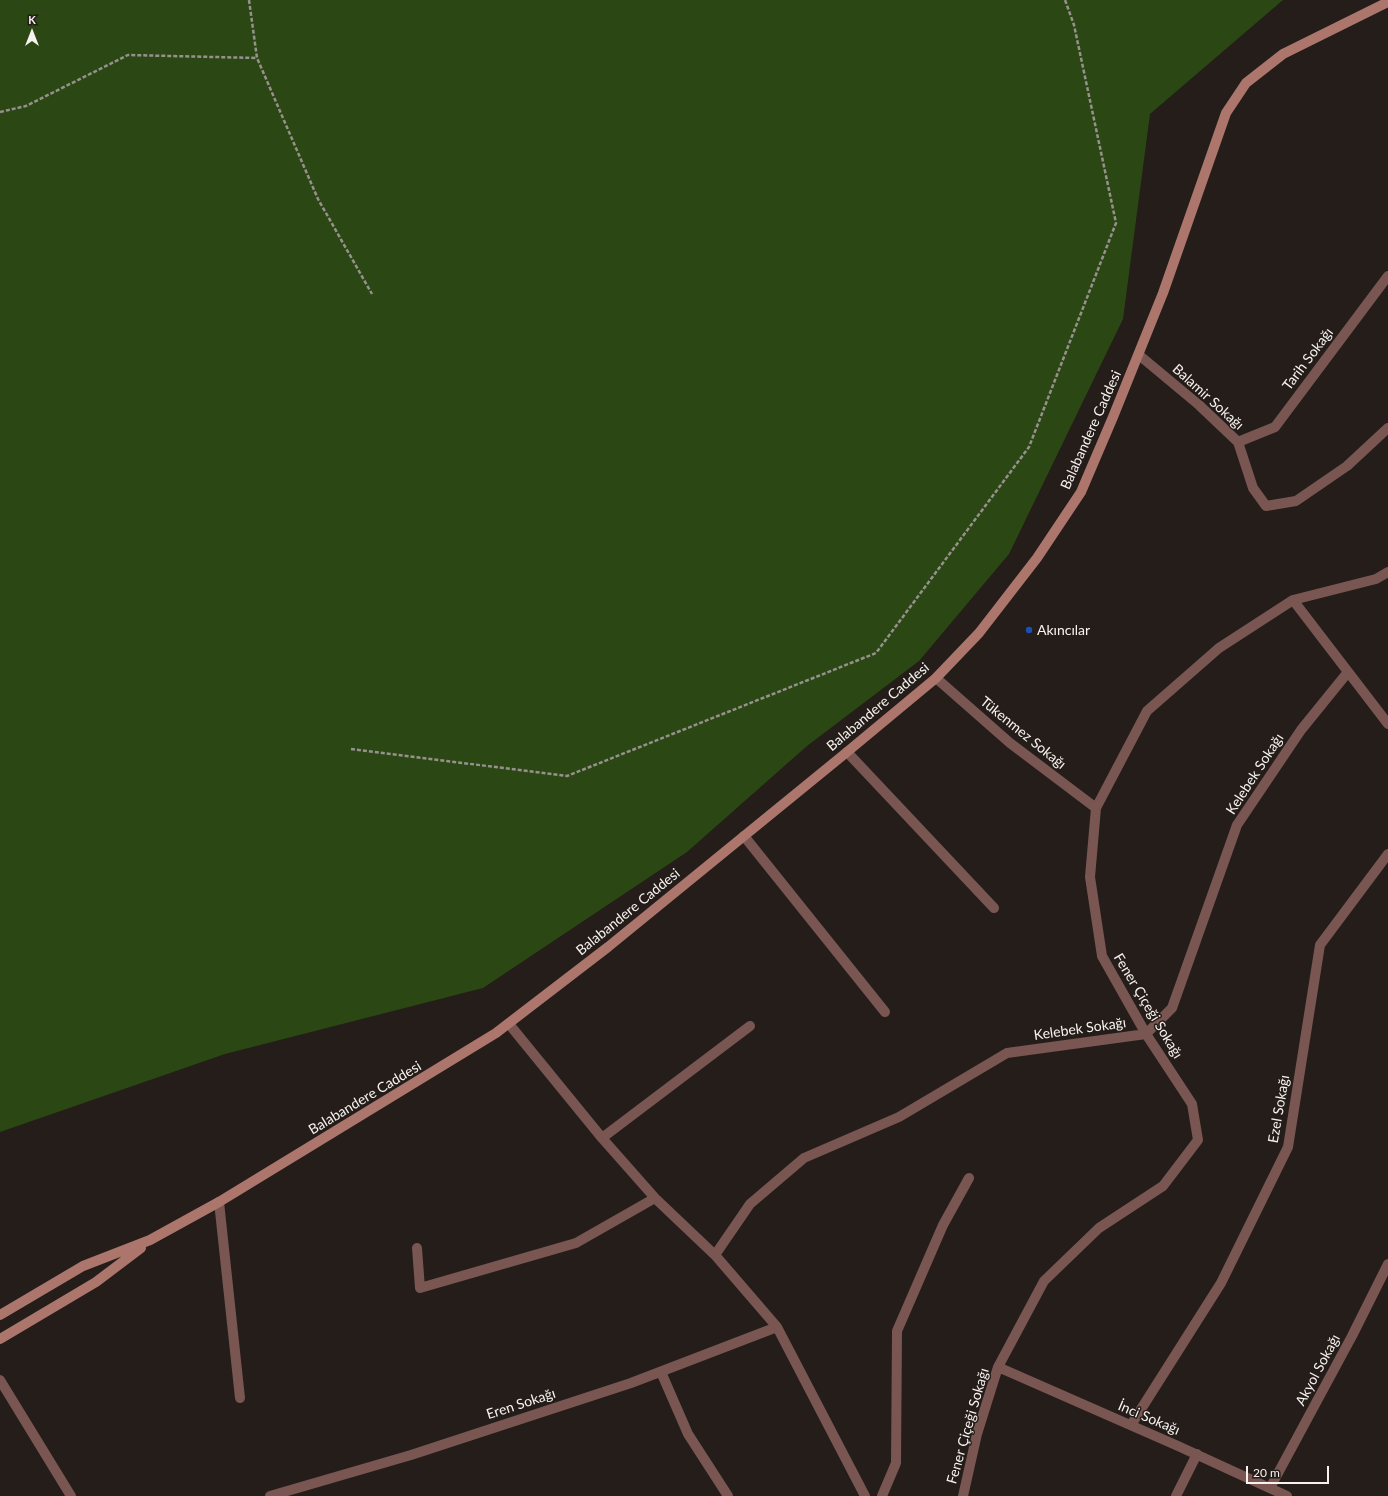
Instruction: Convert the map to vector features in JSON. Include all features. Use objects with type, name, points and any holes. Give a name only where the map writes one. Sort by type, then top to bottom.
[{"type":"main road","name":"Balabandere Caddesi","points":[[150,1240],[219,1202],[427,1076],[509,1024],[614,942],[936,678],[979,633],[1037,558],[1081,492],[1163,294],[1226,113],[1246,84],[1283,54],[1388,2]]},
{"type":"main road","points":[[0,1315],[83,1266],[150,1240]]},
{"type":"main road","points":[[0,1339],[96,1282],[150,1240]]},
{"type":"street","name":"Tarih Sokağı","points":[[1238,442],[1275,427],[1388,276]]},
{"type":"street","name":"Balamir Sokağı","points":[[1138,355],[1199,405],[1238,442],[1252,488],[1266,506],[1296,501],[1347,466],[1388,428]]},
{"type":"street","name":"Fener Çiçeği Sokağı","points":[[963,1496],[977,1434],[998,1367],[1044,1281],[1099,1228],[1163,1186],[1198,1140],[1192,1104],[1146,1034],[1102,956],[1090,877],[1096,808],[1147,711],[1219,648],[1293,600],[1376,579],[1388,572]]},
{"type":"street","points":[[1293,600],[1388,724]]},
{"type":"street","name":"Kelebek Sokağı","points":[[715,1255],[750,1204],[804,1158],[899,1117],[1007,1053],[1146,1034],[1172,1008],[1238,825],[1301,730],[1348,672]]},
{"type":"street","name":"Tükenmez Sokağı","points":[[936,678],[1010,743],[1096,808]]},
{"type":"street","points":[[847,752],[994,908]]},
{"type":"street","points":[[744,836],[885,1012]]},
{"type":"street","name":"Ezel Sokağı","points":[[1131,1425],[1221,1283],[1288,1147],[1320,945],[1388,854]]},
{"type":"street","points":[[509,1024],[602,1138],[655,1198],[715,1255],[777,1327],[865,1496]]},
{"type":"street","points":[[602,1138],[750,1026]]},
{"type":"street","points":[[882,1496],[896,1463],[897,1331],[943,1224],[969,1178]]},
{"type":"street","points":[[417,1248],[420,1288],[576,1243],[655,1198]]},
{"type":"street","points":[[219,1202],[240,1398]]},
{"type":"street","name":"Akyol Sokağı","points":[[1270,1488],[1352,1336],[1388,1264]]},
{"type":"street","name":"Eren Sokağı","points":[[270,1496],[411,1455],[631,1383],[777,1327]]},
{"type":"street","name":"İnci Sokağı","points":[[998,1367],[1197,1454],[1287,1496]]},
{"type":"street","points":[[661,1372],[688,1434],[728,1496]]},
{"type":"street","points":[[0,1380],[71,1496]]},
{"type":"street","points":[[1176,1496],[1197,1454]]},
{"type":"path","points":[[249,0],[257,58],[318,199],[372,294]]},
{"type":"path","points":[[351,749],[567,776],[876,653],[1029,447],[1116,223],[1074,25],[1065,0]]},
{"type":"path","points":[[0,112],[26,106],[128,55],[257,58]]},
{"type":"green space","points":[[0,0],[1283,0],[1150,114],[1123,319],[1009,554],[919,661],[807,746],[687,852],[483,988],[225,1054],[0,1132]]},
{"type":"place","name":"Akıncılar","points":[[1029,630]]}]
